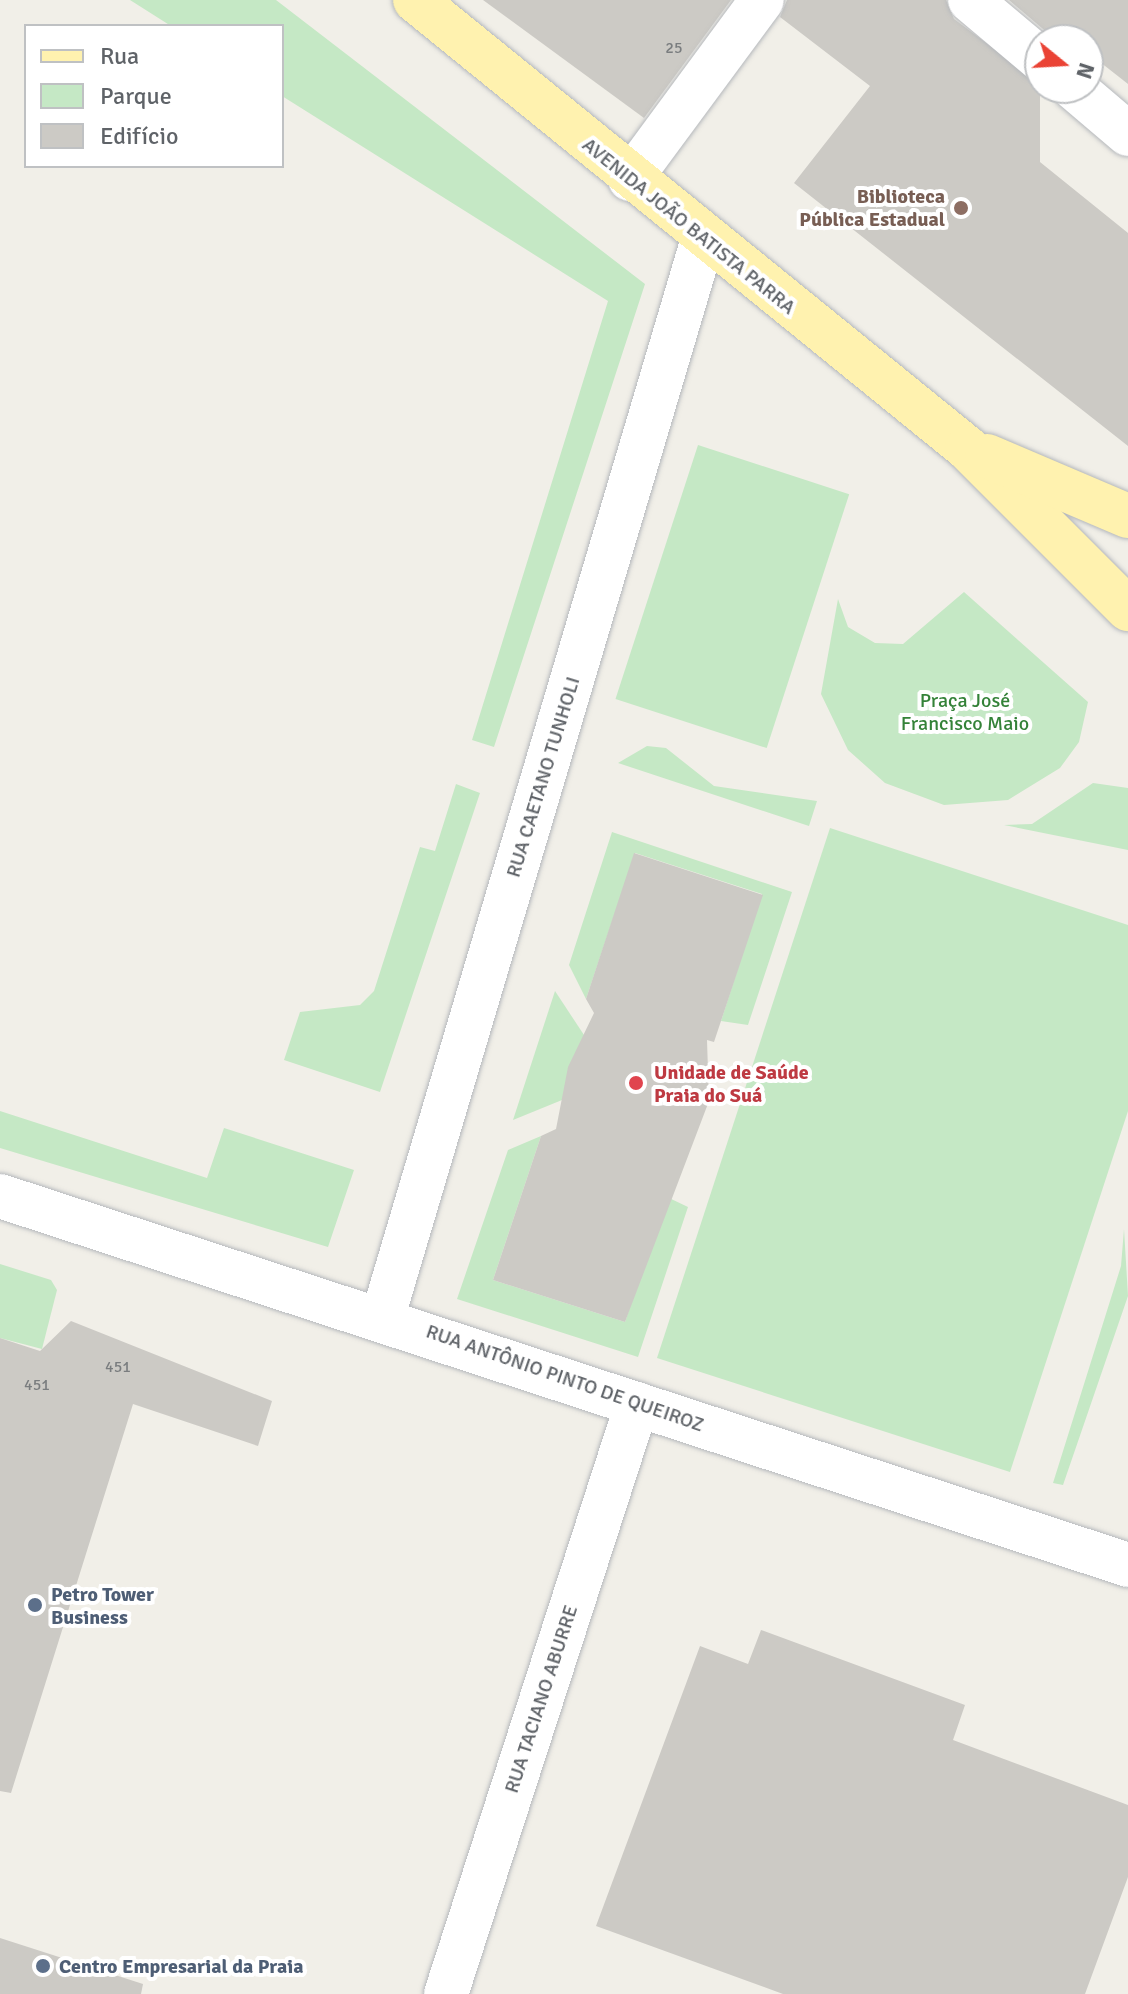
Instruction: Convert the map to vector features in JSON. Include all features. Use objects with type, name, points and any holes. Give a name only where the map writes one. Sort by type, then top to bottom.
[{"type":"main road","name":"AVENIDA JOÃO BATISTA PARRA","points":[[415,0],[703,239],[967,448],[1128,609]]},
{"type":"main road","name":"AVENIDA JOÃO BATISTA PARRA","points":[[967,448],[1128,516]]},
{"type":"street","points":[[630,179],[762,0]]},
{"type":"street","points":[[970,0],[1024,46]]},
{"type":"street","points":[[1097,104],[1125,123]]},
{"type":"street","name":"RUA CAETANO TUNHOLI","points":[[383,1316],[703,239]]},
{"type":"street","name":"RUA ANTÔNIO PINTO DE QUEIROZ","points":[[0,1196],[383,1316],[637,1404],[1128,1565]]},
{"type":"street","name":"RUA TACIANO ABURRE","points":[[446,1994],[637,1404]]},
{"type":"green space","points":[[130,0],[276,0],[645,284],[494,747],[472,740],[608,301],[284,97],[284,24],[168,24]]},
{"type":"green space","points":[[698,445],[849,494],[767,748],[615,699]]},
{"type":"green space","name":"Praça José Francisco Maio","points":[[964,592],[1088,702],[1079,742],[1060,768],[1008,800],[944,805],[885,783],[848,750],[821,694],[838,599],[848,627],[875,643],[903,644]]},
{"type":"green space","points":[[647,746],[666,748],[714,786],[817,801],[809,826],[618,763]]},
{"type":"green space","points":[[1093,783],[1128,788],[1128,850],[1004,825],[1032,824]]},
{"type":"green space","points":[[456,784],[480,793],[380,1092],[284,1060],[300,1012],[360,1005],[374,991],[420,847],[435,851]]},
{"type":"green space","points":[[830,828],[1128,925],[1128,1111],[1010,1472],[657,1358]]},
{"type":"green space","points":[[612,832],[792,892],[748,1025],[721,1021],[762,894],[635,853],[586,999],[569,965]]},
{"type":"green space","points":[[555,991],[584,1035],[562,1100],[513,1120]]},
{"type":"green space","points":[[0,1111],[207,1178],[224,1128],[354,1170],[328,1247],[0,1148]]},
{"type":"green space","points":[[541,1136],[493,1280],[625,1322],[667,1197],[688,1207],[638,1357],[457,1299],[508,1150]]},
{"type":"green space","points":[[1124,1229],[1128,1296],[1063,1485],[1053,1483],[1121,1266]]},
{"type":"green space","points":[[0,1264],[51,1280],[57,1290],[42,1349],[0,1338]]},
{"type":"building","points":[[483,0],[731,0],[644,118]]},
{"type":"building","name":"Biblioteca Pública Estadual","points":[[787,0],[946,0],[954,19],[1024,71],[1024,104],[1040,104],[1040,162],[1128,233],[1128,446],[794,183],[870,86],[780,17]]},
{"type":"building","points":[[1009,0],[1128,0],[1128,84],[1104,65],[1104,24],[1037,24]]},
{"type":"building","name":"Unidade de Saúde Praia do Suá","points":[[634,853],[763,895],[714,1042],[707,1040],[709,1101],[625,1322],[493,1280],[541,1136],[556,1129],[568,1067],[594,1013],[586,999]]},
{"type":"building","name":"Petro Tower Business","points":[[71,1321],[272,1401],[258,1446],[133,1404],[11,1793],[0,1791],[0,1338],[40,1351]]},
{"type":"building","points":[[761,1630],[965,1705],[953,1740],[1128,1805],[1128,1877],[1085,1994],[783,1994],[596,1926],[700,1646],[748,1664]]},
{"type":"building","name":"Centro Empresarial da Praia","points":[[0,1938],[143,1984],[141,1994],[0,1994]]},
{"type":"place","name":"Biblioteca Pública Estadual","points":[[961,208]]},
{"type":"place","name":"Unidade de Saúde Praia do Suá","points":[[636,1083]]},
{"type":"place","name":"Petro Tower Business","points":[[35,1605]]},
{"type":"place","name":"Centro Empresarial da Praia","points":[[43,1966]]}]
